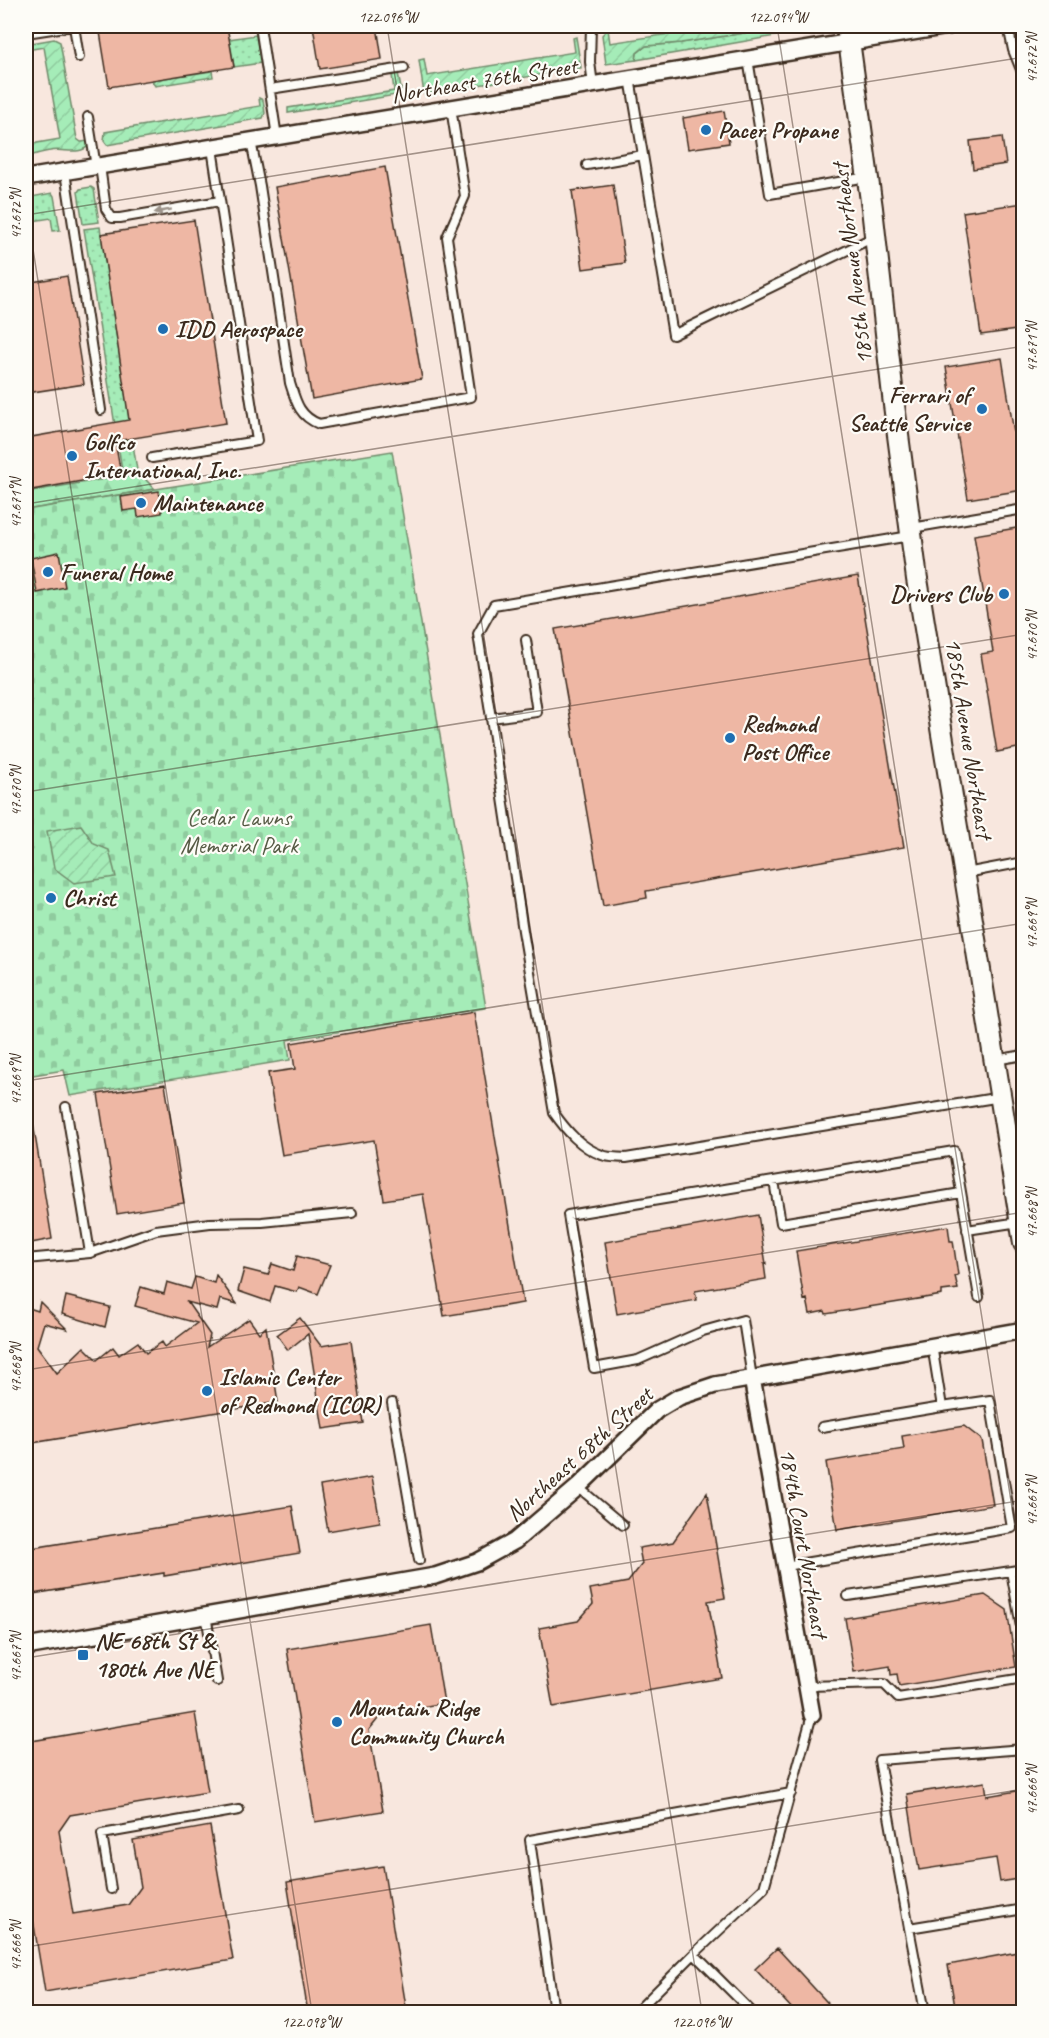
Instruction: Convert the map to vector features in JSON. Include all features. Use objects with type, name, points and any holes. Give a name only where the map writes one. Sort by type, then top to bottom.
[{"type":"street","name":"Northeast 76th Street","points":[[26,178],[747,59],[848,34],[949,26]]},
{"type":"street","name":"185th Avenue Northeast","points":[[848,34],[876,236],[894,405],[911,532],[964,874],[1022,1221],[1023,1243]]},
{"type":"street","name":"Northeast 68th Street","points":[[26,1647],[435,1575],[477,1562],[514,1541],[578,1487],[657,1410],[680,1397],[715,1385],[1023,1330]]},
{"type":"street","name":"184th Court Northeast","points":[[752,1378],[813,1715]]},
{"type":"lane","points":[[26,33],[73,26],[79,57]]},
{"type":"lane","points":[[260,26],[277,137]]},
{"type":"lane","points":[[591,26],[590,62],[593,85]]},
{"type":"lane","points":[[1008,26],[1013,50],[1023,77]]},
{"type":"lane","points":[[747,59],[770,195],[868,177]]},
{"type":"lane","points":[[270,89],[404,68]]},
{"type":"lane","points":[[630,78],[673,335],[876,236]]},
{"type":"lane","points":[[250,141],[260,186],[290,383],[298,407],[309,420],[319,424],[471,397],[447,237],[465,196],[451,108]]},
{"type":"lane","points":[[88,117],[106,208],[112,218],[220,201]]},
{"type":"lane","points":[[152,458],[257,441],[212,148]]},
{"type":"lane","points":[[587,165],[643,155]]},
{"type":"lane","points":[[65,172],[101,410]]},
{"type":"lane","points":[[1001,1097],[626,1158],[602,1156],[581,1144],[565,1129],[554,1113],[523,931],[478,634],[494,605],[911,532],[1023,509]]},
{"type":"lane","points":[[490,718],[537,712],[526,640]]},
{"type":"lane","points":[[1023,831],[1023,838]]},
{"type":"lane","points":[[964,874],[1023,862]]},
{"type":"lane","points":[[995,1060],[1023,1055]]},
{"type":"lane","points":[[66,1107],[90,1252]]},
{"type":"lane","points":[[752,1378],[743,1320],[702,1331],[638,1360],[594,1368],[568,1215],[954,1151],[979,1297]]},
{"type":"lane","points":[[774,1181],[781,1223],[961,1193]]},
{"type":"lane","points":[[26,1259],[90,1252],[156,1230],[210,1223],[261,1222],[352,1213]]},
{"type":"lane","points":[[968,1230],[1022,1221]]},
{"type":"lane","points":[[932,1345],[942,1407]]},
{"type":"lane","points":[[786,1566],[1012,1528],[990,1400],[822,1427]]},
{"type":"lane","points":[[392,1403],[419,1560]]},
{"type":"lane","points":[[578,1487],[623,1525]]},
{"type":"lane","points":[[848,1596],[1023,1569]]},
{"type":"lane","points":[[1011,1571],[1023,1644]]},
{"type":"lane","points":[[206,1616],[217,1681]]},
{"type":"lane","points":[[807,1686],[884,1684],[898,1698],[1023,1678]]},
{"type":"lane","points":[[636,2013],[764,1888],[813,1715]]},
{"type":"lane","points":[[925,2013],[879,1760],[1023,1749]]},
{"type":"lane","points":[[554,2013],[530,1840],[791,1793]]},
{"type":"lane","points":[[111,1889],[102,1834],[239,1810]]},
{"type":"lane","points":[[909,1928],[1023,1909]]},
{"type":"lane","points":[[694,1954],[752,2013]]},
{"type":"green space","points":[[722,26],[789,26],[681,43],[646,46],[637,53],[636,60],[606,64],[602,35],[608,29],[610,43]]},
{"type":"green space","points":[[789,26],[818,26],[804,31],[636,60],[637,53],[646,46],[681,43]]},
{"type":"green space","points":[[256,35],[261,63],[234,67],[229,39]]},
{"type":"green space","points":[[576,37],[581,68],[424,94],[419,60],[424,59],[427,76],[575,52],[573,38]]},
{"type":"green space","points":[[54,39],[60,42],[77,139],[81,142],[89,141],[89,145],[81,150],[55,150],[26,157],[26,145],[60,139],[44,47],[26,50],[26,44]]},
{"type":"green space","points":[[212,71],[213,77],[155,86],[151,80]]},
{"type":"green space","points":[[398,73],[402,94],[288,113],[288,108],[394,91],[392,75]]},
{"type":"green space","points":[[259,98],[263,100],[265,113],[263,118],[107,145],[104,141],[105,132],[260,106]]},
{"type":"green space","points":[[91,187],[94,189],[99,222],[83,224],[78,192],[80,189]]},
{"type":"green space","points":[[52,193],[60,230],[53,231],[51,218],[26,222],[26,198]]},
{"type":"green space","points":[[100,227],[138,477],[123,476],[84,229]]},
{"type":"green space","name":"Cedar Lawns Memorial Park","points":[[392,451],[486,1008],[287,1040],[290,1060],[70,1096],[64,1070],[26,1076],[26,510]]},
{"type":"green space","points":[[123,476],[144,478],[155,489],[26,510],[26,492]]},
{"type":"green space","points":[[81,825],[94,844],[109,850],[116,877],[74,883],[54,868],[47,831]]},
{"type":"building","points":[[99,26],[227,26],[234,67],[109,87]]},
{"type":"building","points":[[313,26],[377,26],[382,59],[320,69]]},
{"type":"building","name":"Pacer Propane","points":[[724,111],[729,143],[688,149],[683,118]]},
{"type":"building","points":[[1002,137],[1006,164],[973,169],[970,141]]},
{"type":"building","points":[[385,167],[422,379],[312,399],[275,187]]},
{"type":"building","points":[[613,185],[625,263],[583,269],[572,191]]},
{"type":"building","points":[[1023,203],[1023,329],[981,335],[963,212]]},
{"type":"building","name":"IDD Aerospace","points":[[194,220],[226,423],[115,441],[121,474],[26,491],[26,438],[129,420],[101,234]]},
{"type":"building","points":[[67,276],[84,384],[26,393],[26,283]]},
{"type":"building","name":"Ferrari of Seattle Service","points":[[1002,358],[1017,452],[1023,451],[1023,490],[968,499],[946,367]]},
{"type":"building","name":"Maintenance","points":[[159,491],[162,513],[138,517],[137,509],[123,511],[121,497]]},
{"type":"building","name":"Drivers Club","points":[[1023,527],[1023,747],[997,752],[981,654],[993,652],[974,535]]},
{"type":"building","name":"Funeral Home","points":[[59,552],[65,587],[37,593],[31,558]]},
{"type":"building","name":"Redmond Post Office","points":[[858,576],[904,847],[646,891],[647,898],[603,906],[555,629]]},
{"type":"building","points":[[474,1012],[523,1303],[444,1316],[423,1194],[384,1200],[374,1140],[282,1155],[268,1073],[295,1069],[291,1043]]},
{"type":"building","points":[[165,1084],[184,1203],[117,1214],[98,1094]]},
{"type":"building","points":[[33,1123],[52,1239],[26,1244],[26,1124]]},
{"type":"building","points":[[758,1215],[766,1264],[764,1264],[766,1279],[695,1291],[697,1300],[617,1314],[605,1242]]},
{"type":"building","points":[[948,1226],[950,1241],[953,1241],[958,1289],[942,1291],[942,1295],[826,1314],[825,1311],[810,1314],[807,1299],[804,1300],[796,1251]]},
{"type":"building","points":[[297,1256],[330,1265],[318,1294],[299,1287],[297,1292],[275,1286],[270,1302],[238,1291],[244,1269],[268,1275],[272,1264],[293,1271]]},
{"type":"building","points":[[216,1275],[237,1304],[220,1299],[217,1310],[187,1302],[210,1335],[207,1347],[249,1319],[259,1333],[266,1327],[278,1402],[26,1444],[26,1307],[38,1311],[40,1302],[67,1329],[44,1323],[37,1346],[57,1373],[84,1347],[97,1360],[113,1347],[119,1355],[138,1342],[146,1353],[162,1342],[165,1347],[197,1323],[135,1306],[141,1287],[164,1294],[167,1282],[191,1289],[195,1277],[214,1283]]},
{"type":"building","points":[[66,1296],[110,1307],[105,1327],[62,1314]]},
{"type":"building","points":[[300,1318],[321,1346],[351,1341],[363,1423],[323,1429],[308,1334],[288,1350],[277,1335]]},
{"type":"building","points":[[964,1426],[982,1440],[993,1505],[837,1530],[826,1462],[904,1449],[902,1436]]},
{"type":"building","points":[[372,1477],[380,1522],[328,1531],[320,1486]]},
{"type":"building","points":[[707,1493],[725,1598],[708,1601],[722,1678],[553,1707],[539,1628],[578,1621],[593,1604],[590,1589],[628,1582],[642,1564],[639,1548],[673,1542]]},
{"type":"building","points":[[292,1506],[300,1553],[164,1576],[164,1573],[26,1595],[26,1549]]},
{"type":"building","points":[[985,1595],[1007,1610],[1016,1667],[899,1686],[897,1674],[891,1675],[890,1666],[854,1672],[845,1618]]},
{"type":"building","name":"Mountain Ridge Community Church","points":[[431,1625],[444,1703],[382,1714],[369,1730],[383,1811],[315,1822],[287,1649]]},
{"type":"building","points":[[195,1713],[208,1792],[70,1815],[59,1831],[73,1914],[128,1905],[141,1887],[133,1840],[210,1826],[233,1960],[45,1992],[30,1901],[26,1901],[26,1742]]},
{"type":"building","points":[[985,1782],[987,1796],[1023,1790],[1023,1878],[1000,1882],[996,1858],[919,1870],[907,1794]]},
{"type":"building","points":[[383,1866],[407,2013],[308,2013],[287,1882]]},
{"type":"building","points":[[777,1948],[837,2013],[796,2013],[755,1969]]},
{"type":"building","points":[[1023,1951],[1023,2013],[956,2013],[948,1965]]},
{"type":"place","name":"Pacer Propane","points":[[706,130]]},
{"type":"place","name":"IDD Aerospace","points":[[163,329]]},
{"type":"place","name":"Ferrari of Seattle Service","points":[[982,409]]},
{"type":"place","name":"Golfco International, Inc.","points":[[72,456]]},
{"type":"place","name":"Maintenance","points":[[141,503]]},
{"type":"place","name":"Funeral Home","points":[[48,572]]},
{"type":"place","name":"Drivers Club","points":[[1004,594]]},
{"type":"place","name":"Redmond Post Office","points":[[730,738]]},
{"type":"place","name":"Christ","points":[[51,898]]},
{"type":"place","name":"Islamic Center of Redmond (ICOR)","points":[[207,1391]]},
{"type":"place","name":"NE 68th St & 180th Ave NE","points":[[83,1655]]},
{"type":"place","name":"Mountain Ridge Community Church","points":[[337,1722]]}]
